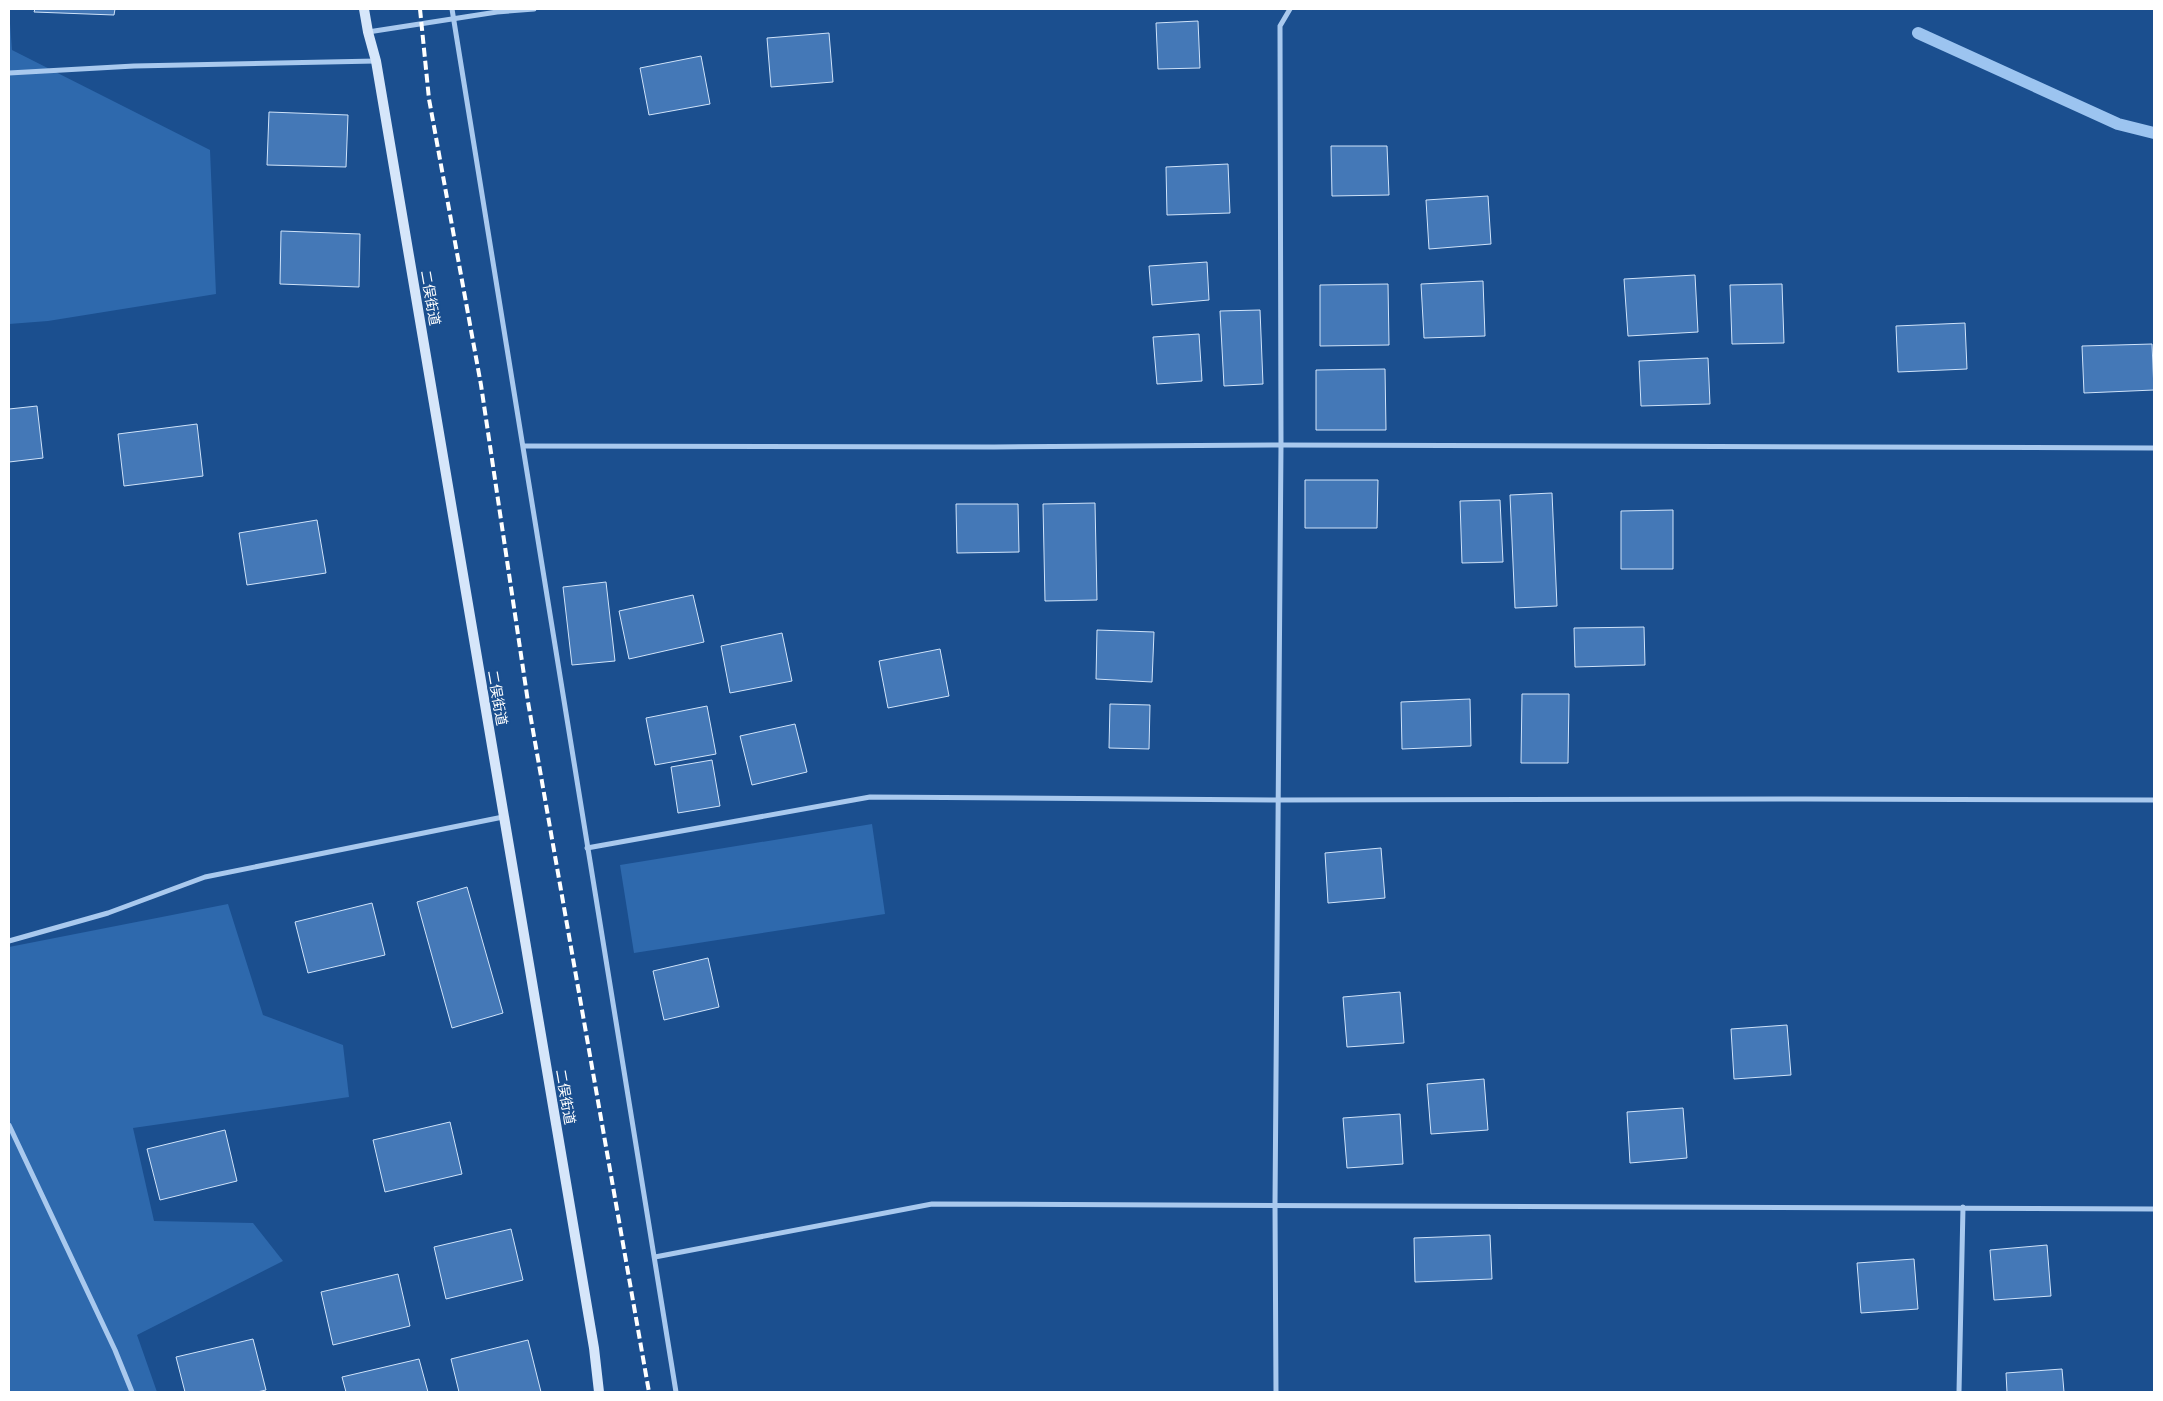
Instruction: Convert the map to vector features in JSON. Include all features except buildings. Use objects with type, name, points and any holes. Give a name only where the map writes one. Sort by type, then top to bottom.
[{"type":"street","name":"二俣街道","points":[[364,9],[376,61],[594,1348],[599,1392]]},
{"type":"street","points":[[452,9],[524,446],[587,848],[656,1258],[676,1392]]},
{"type":"street","points":[[368,32],[534,9]]},
{"type":"street","points":[[1276,1392],[1275,1204],[1281,445],[1280,26],[1290,9]]},
{"type":"street","points":[[9,73],[134,66],[376,61]]},
{"type":"street","points":[[524,446],[994,447],[1281,445],[2154,448]]},
{"type":"street","points":[[587,848],[870,797],[1279,800],[1805,798],[2154,800]]},
{"type":"street","points":[[9,940],[108,913],[205,877],[503,817]]},
{"type":"street","points":[[9,1125],[132,1392]]},
{"type":"street","points":[[656,1258],[932,1204],[2154,1209]]},
{"type":"street","points":[[1959,1392],[1963,1207]]},
{"type":"shaded area","points":[[9,10],[12,50],[210,150],[216,294],[48,321],[9,324]]},
{"type":"shaded area","points":[[872,824],[885,914],[634,953],[620,865]]},
{"type":"shaded area","points":[[228,904],[263,1015],[343,1045],[349,1097],[133,1128],[154,1221],[253,1223],[283,1261],[137,1335],[157,1392],[9,1392],[9,947]]},
{"type":"waterway","points":[[1918,33],[2118,124],[2154,133]]},
{"type":"railway","points":[[420,9],[429,99],[481,385],[528,702],[649,1392]]}]
